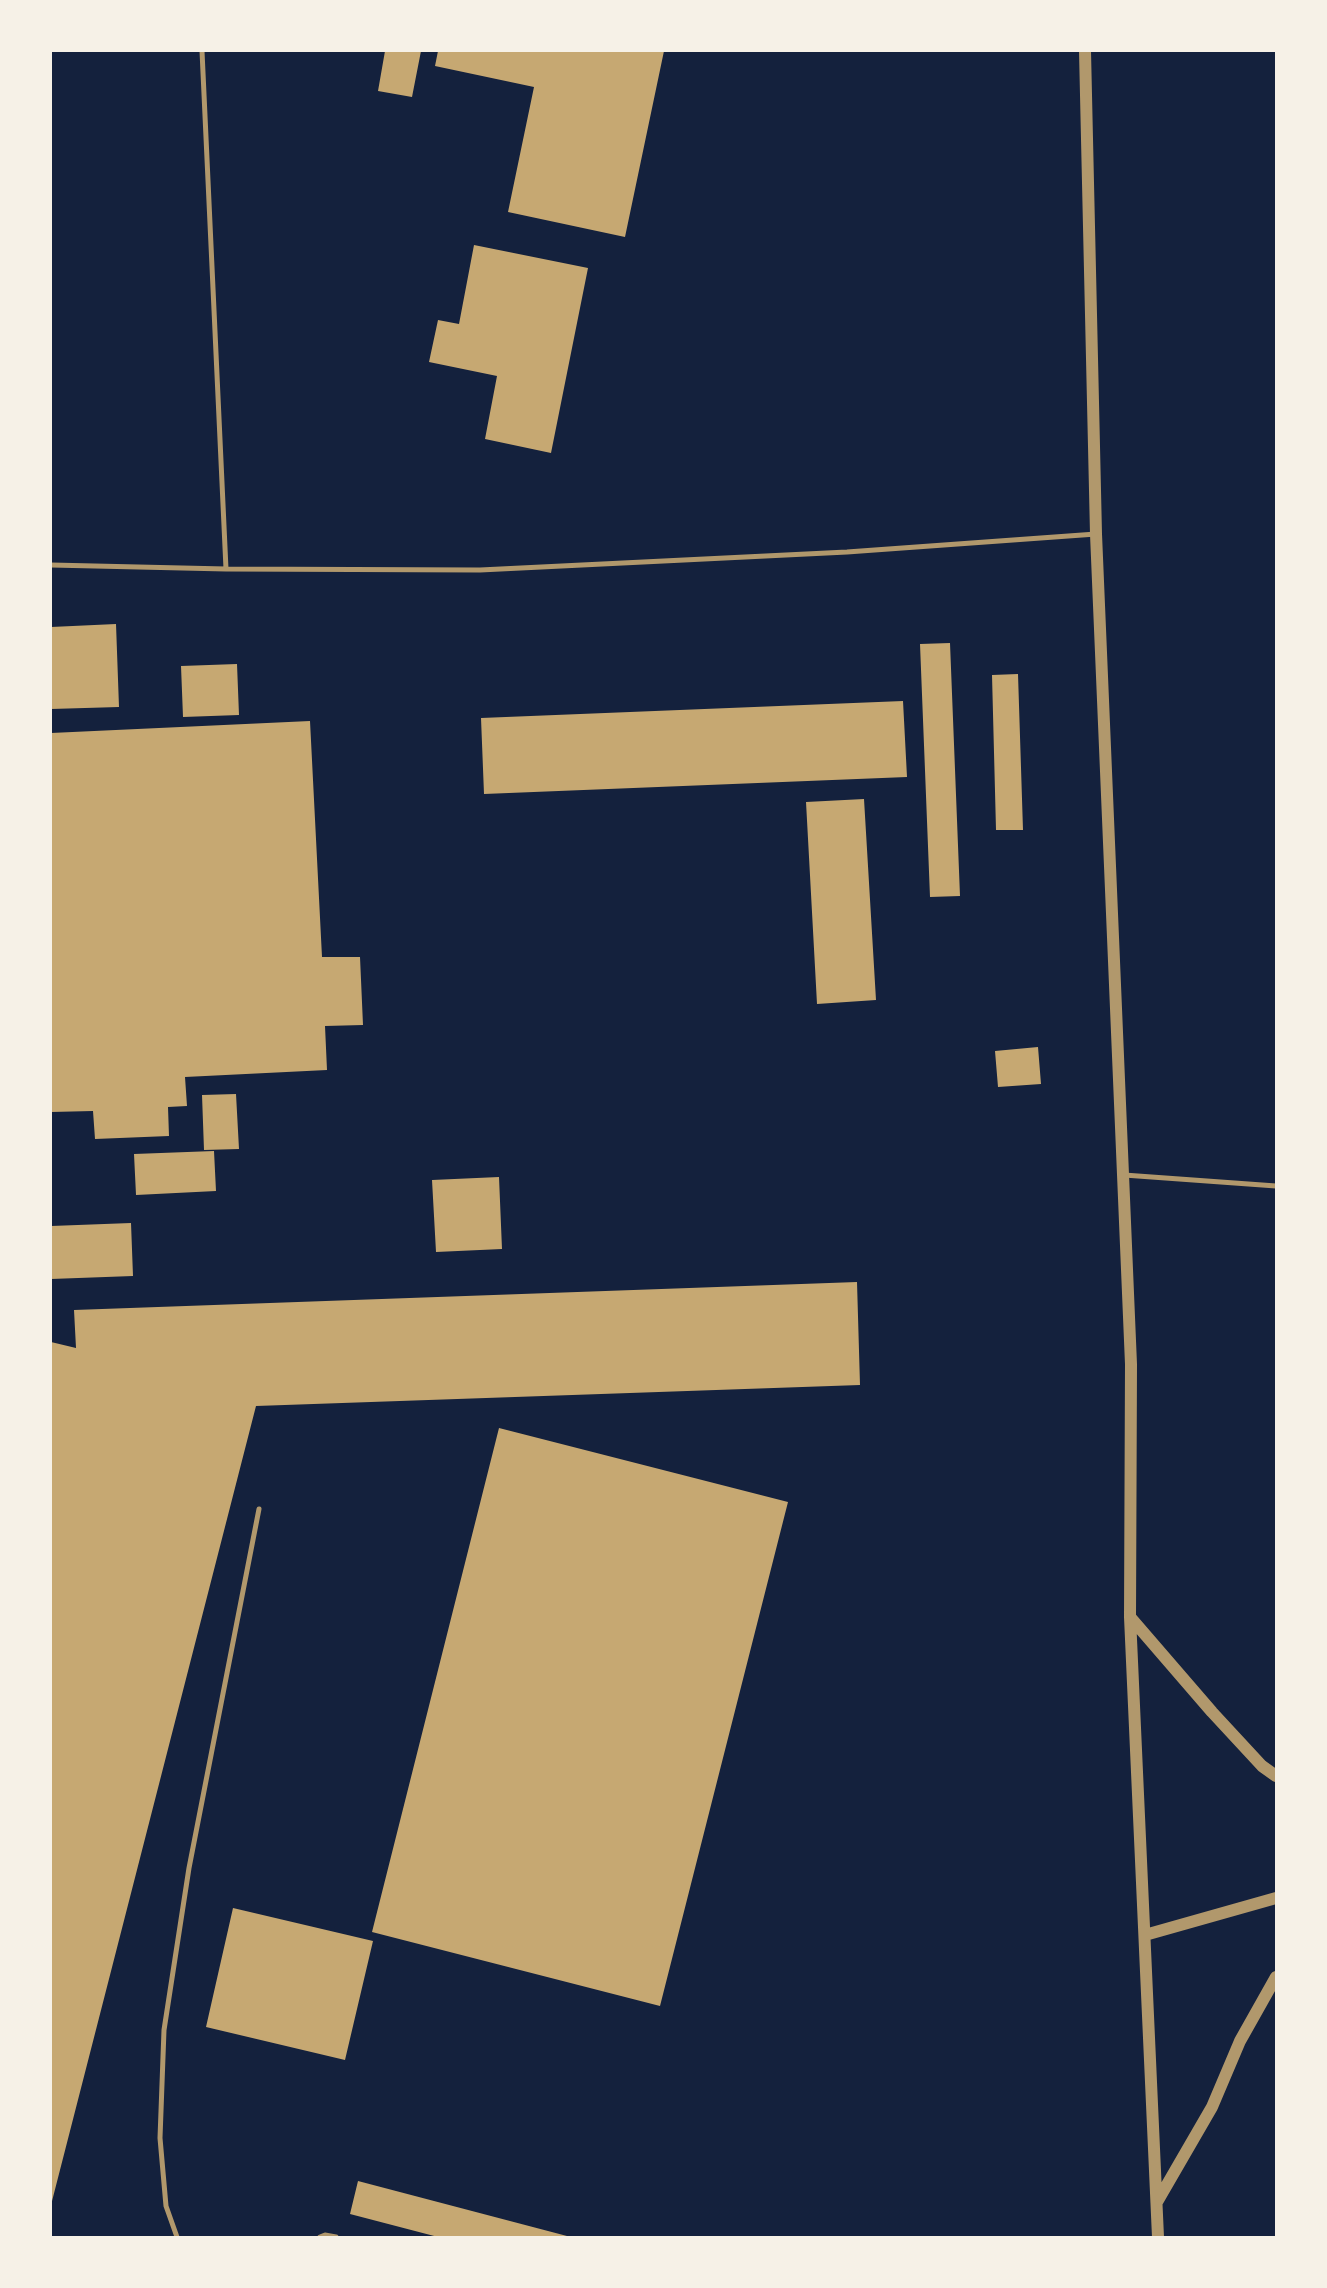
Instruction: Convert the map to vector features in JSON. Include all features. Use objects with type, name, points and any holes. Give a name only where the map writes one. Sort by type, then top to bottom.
[{"type":"street","points":[[1085,51],[1096,534],[1132,1364],[1130,1617],[1157,2237]]},
{"type":"street","points":[[1130,1617],[1212,1712],[1262,1766],[1276,1776]]},
{"type":"street","points":[[1145,1934],[1276,1898]]},
{"type":"street","points":[[1157,2202],[1212,2107],[1240,2042],[1276,1977]]},
{"type":"lane","points":[[202,51],[226,569]]},
{"type":"lane","points":[[51,565],[480,570],[847,552],[1096,534]]},
{"type":"lane","points":[[1124,1174],[1276,1186]]},
{"type":"lane","points":[[177,2237],[166,2206],[160,2138],[164,2030],[189,1868],[259,1509]]},
{"type":"lane","points":[[320,2237],[336,2237]]},
{"type":"building","points":[[385,51],[421,51],[412,97],[378,91]]},
{"type":"building","points":[[438,51],[664,51],[625,237],[508,212],[534,87],[435,66]]},
{"type":"building","points":[[474,245],[588,268],[551,453],[485,439],[497,376],[429,362],[438,320],[459,324]]},
{"type":"building","points":[[116,624],[119,707],[51,709],[51,627]]},
{"type":"building","points":[[950,643],[960,896],[930,897],[920,644]]},
{"type":"building","points":[[237,664],[239,715],[183,717],[181,666]]},
{"type":"building","points":[[1018,674],[1023,830],[996,830],[992,675]]},
{"type":"building","points":[[903,701],[907,777],[484,794],[481,718]]},
{"type":"building","points":[[310,721],[322,957],[360,957],[363,1025],[325,1026],[327,1070],[185,1077],[187,1106],[168,1107],[169,1136],[95,1139],[93,1111],[51,1112],[51,733]]},
{"type":"building","points":[[864,799],[876,1000],[817,1004],[806,802]]},
{"type":"building","points":[[1038,1047],[1041,1084],[998,1087],[995,1051]]},
{"type":"building","points":[[236,1094],[239,1149],[204,1150],[202,1095]]},
{"type":"building","points":[[214,1151],[216,1191],[136,1195],[134,1154]]},
{"type":"building","points":[[499,1177],[502,1249],[436,1252],[432,1180]]},
{"type":"building","points":[[131,1223],[133,1276],[51,1279],[51,1226]]},
{"type":"building","points":[[857,1282],[860,1385],[256,1406],[51,2205],[51,1342],[76,1348],[74,1310]]},
{"type":"building","points":[[499,1428],[788,1502],[660,2006],[372,1932]]},
{"type":"building","points":[[233,1908],[373,1941],[345,2060],[206,2027]]},
{"type":"building","points":[[358,2181],[567,2237],[438,2237],[350,2214]]}]
